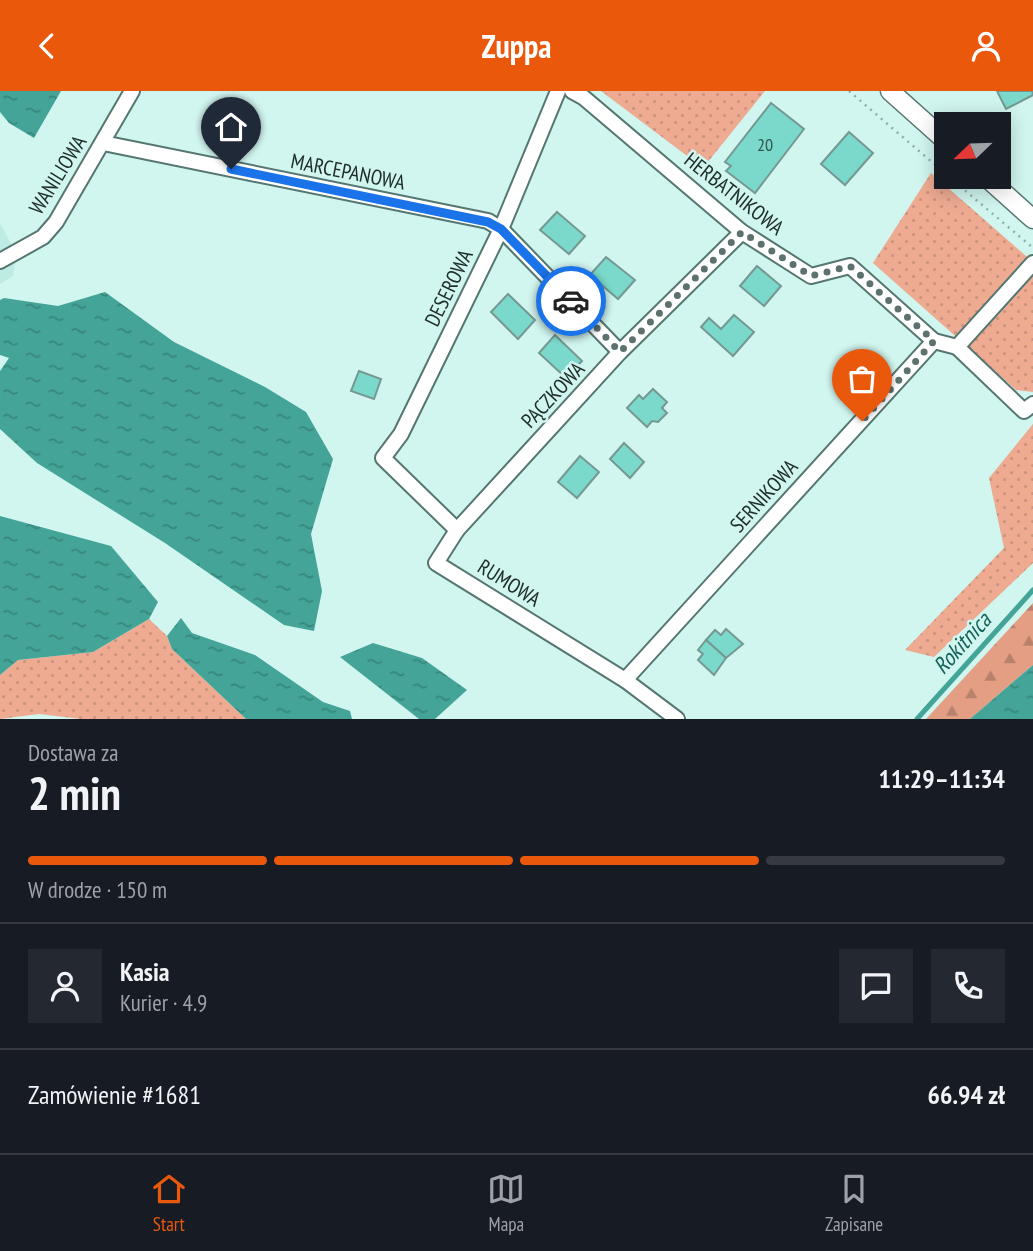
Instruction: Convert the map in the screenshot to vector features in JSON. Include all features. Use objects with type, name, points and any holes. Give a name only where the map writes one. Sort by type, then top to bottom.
[{"type":"street","name":"WANILIOWA","points":[[0,261],[43,237],[56,222],[132,91]]},
{"type":"street","name":"DESEROWA","points":[[457,530],[383,458],[401,434],[501,229],[558,91]]},
{"type":"street","name":"HERBATNIKOWA","points":[[572,91],[583,97],[742,232],[811,276],[850,266],[934,341],[957,347]]},
{"type":"street","points":[[890,91],[934,130]]},
{"type":"street","name":"MARCEPANOWA","points":[[103,143],[488,222],[501,229]]},
{"type":"street","points":[[999,189],[1033,219]]},
{"type":"street","points":[[501,229],[620,352]]},
{"type":"street","name":"PĄCZKOWA","points":[[457,530],[620,352],[742,232]]},
{"type":"street","points":[[1033,263],[957,347],[1024,411],[1033,404]]},
{"type":"street","name":"SERNIKOWA","points":[[625,680],[934,341]]},
{"type":"street","name":"RUMOWA","points":[[457,530],[436,563],[625,680],[677,719]]},
{"type":"path","points":[[849,91],[934,164]]},
{"type":"path","points":[[963,189],[1033,248]]},
{"type":"shaded area","points":[[601,91],[765,91],[703,168]]},
{"type":"shaded area","points":[[931,173],[934,176],[934,189],[949,189],[1033,262],[1033,392],[1016,390],[873,263]]},
{"type":"shaded area","points":[[0,223],[16,253],[13,276],[0,284]]},
{"type":"shaded area","points":[[1033,424],[1033,563],[934,657],[905,650],[1004,548],[989,478]]},
{"type":"shaded area","points":[[149,619],[167,636],[172,649],[246,719],[81,719],[39,714],[0,719],[0,675],[18,660],[93,652]]},
{"type":"green space","points":[[1033,603],[1033,665],[970,719],[926,719]]},
{"type":"water","points":[[0,91],[61,91],[34,138],[9,123],[0,112]]},
{"type":"water","points":[[105,292],[174,342],[265,387],[306,412],[333,459],[311,534],[322,591],[314,631],[284,625],[165,543],[37,463],[0,429],[0,371],[9,358],[0,355],[0,300],[4,298],[58,306]]},
{"type":"water","points":[[0,516],[111,546],[158,602],[149,619],[93,652],[18,660],[0,675]]},
{"type":"water","points":[[181,618],[192,633],[255,655],[323,702],[350,711],[352,719],[246,719],[172,649],[167,636]]},
{"type":"water","points":[[373,643],[422,658],[467,690],[435,719],[419,719],[340,657]]},
{"type":"water","points":[[1033,665],[1033,719],[970,719]]},
{"type":"building","points":[[997,91],[1032,91],[1033,95],[1006,109]]},
{"type":"building","points":[[771,103],[804,129],[755,193],[726,171],[731,166],[725,162]]},
{"type":"building","points":[[849,132],[873,153],[845,185],[821,164]]},
{"type":"building","points":[[557,212],[585,236],[569,254],[540,230]]},
{"type":"building","points":[[606,257],[635,280],[618,299],[590,275]]},
{"type":"building","points":[[757,266],[781,286],[764,306],[740,286]]},
{"type":"building","points":[[508,294],[535,320],[518,339],[491,312]]},
{"type":"building","points":[[734,315],[754,332],[733,356],[701,327],[709,318],[721,329]]},
{"type":"building","points":[[555,335],[582,361],[566,378],[539,353]]},
{"type":"building","points":[[359,371],[381,379],[374,399],[351,391]]},
{"type":"building","points":[[653,389],[667,402],[662,408],[667,413],[658,422],[652,421],[647,427],[627,408],[639,395],[643,399]]},
{"type":"building","points":[[624,443],[644,462],[630,478],[610,459]]},
{"type":"building","points":[[580,456],[599,472],[577,498],[558,482]]},
{"type":"building","points":[[726,629],[743,644],[726,658],[706,640],[715,630],[721,635]]},
{"type":"building","points":[[706,640],[726,658],[714,675],[698,660],[703,654],[698,650]]},
{"type":"waterway","name":"Rokitnica","points":[[917,719],[1033,590]]},
{"type":"way so far","points":[[571,301],[620,352],[742,232],[811,276],[850,266],[934,341],[862,421]]},
{"type":"route","points":[[231,169],[488,222],[501,229],[571,301]]}]
